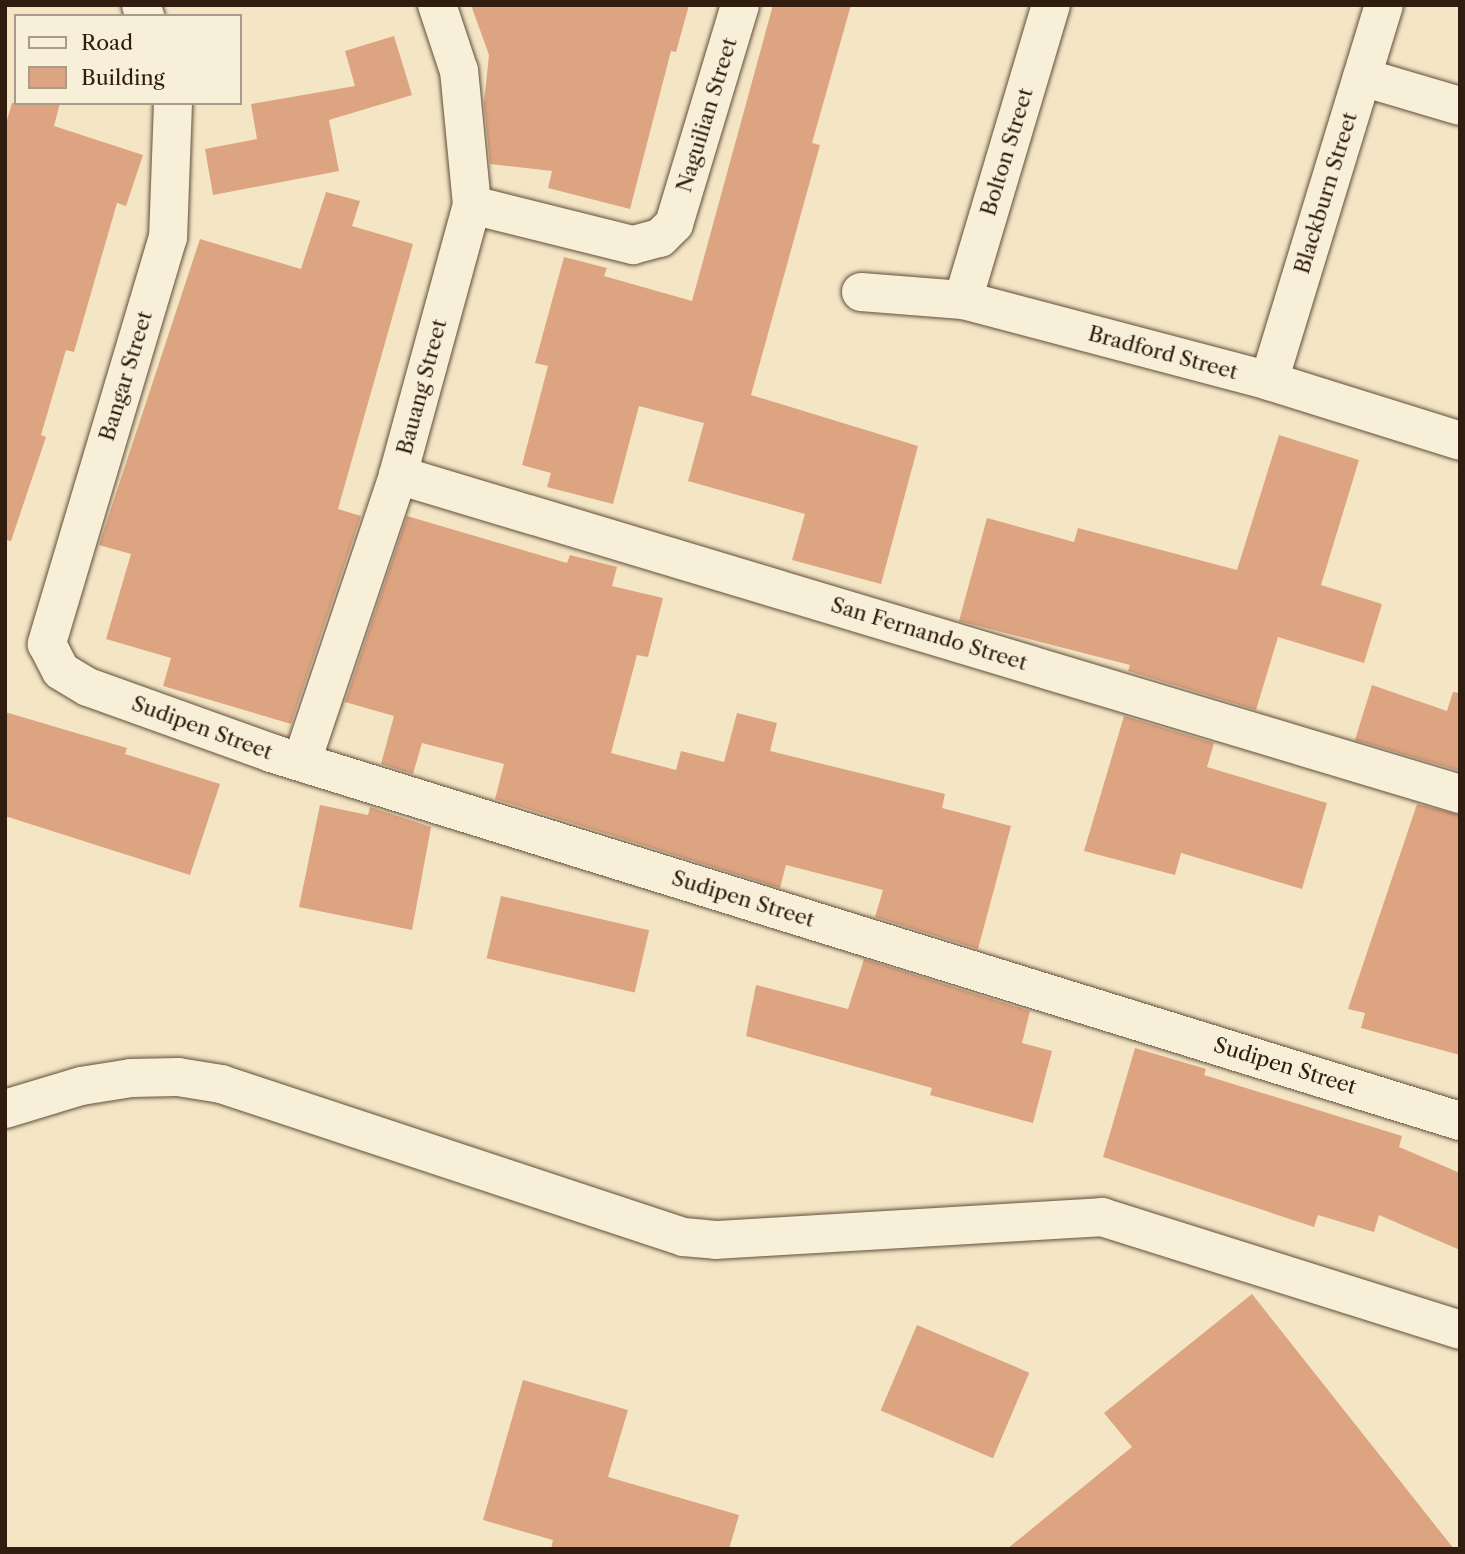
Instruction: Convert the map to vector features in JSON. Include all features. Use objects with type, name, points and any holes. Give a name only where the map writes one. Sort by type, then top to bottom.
[{"type":"street","name":"Bauang Street","points":[[302,761],[398,475],[472,205],[459,71],[437,5]]},
{"type":"street","name":"Naguilian Street","points":[[472,205],[633,245],[649,245],[674,224],[740,5]]},
{"type":"street","name":"Bolton Street","points":[[963,300],[1051,5]]},
{"type":"street","name":"Blackburn Street","points":[[1269,381],[1384,5]]},
{"type":"street","points":[[1362,78],[1460,106]]},
{"type":"street","name":"Bangar Street","points":[[47,644],[168,237],[173,105]]},
{"type":"street","name":"Bradford Street","points":[[861,292],[963,300],[1269,381],[1460,441]]},
{"type":"street","name":"San Fernando Street","points":[[398,475],[1460,794]]},
{"type":"street","name":"Sudipen Street","points":[[47,644],[61,671],[88,687],[302,761],[1460,1121]]},
{"type":"street","points":[[5,1109],[81,1086],[131,1078],[222,1084],[650,1230],[716,1241],[1102,1217],[1460,1330]]},
{"type":"building","points":[[471,5],[689,5],[676,52],[671,51],[630,209],[548,188],[552,171],[490,164],[484,103],[489,55]]},
{"type":"building","points":[[773,5],[851,5],[812,143],[820,145],[751,395],[918,446],[881,584],[792,560],[805,514],[688,481],[704,423],[639,406],[613,504],[547,487],[551,473],[522,465],[548,366],[535,363],[564,257],[607,268],[604,276],[692,301]]},
{"type":"building","points":[[394,36],[412,95],[329,120],[339,171],[213,195],[205,149],[257,139],[251,104],[355,86],[345,51]]},
{"type":"building","points":[[12,103],[59,105],[54,126],[143,155],[126,206],[117,203],[74,352],[66,350],[41,435],[46,437],[11,541],[5,540],[5,127]]},
{"type":"building","points":[[326,192],[360,201],[352,226],[413,244],[338,509],[361,516],[291,724],[163,686],[171,658],[106,639],[131,554],[99,545],[200,239],[301,269]]},
{"type":"building","points":[[1279,435],[1359,460],[1321,585],[1382,604],[1364,663],[1278,637],[1256,710],[1128,671],[1130,665],[959,621],[987,518],[1074,542],[1078,528],[1237,570]]},
{"type":"building","points":[[407,516],[567,563],[570,555],[617,567],[612,586],[663,598],[648,657],[637,655],[611,753],[676,770],[681,751],[724,762],[737,713],[777,723],[770,751],[945,794],[942,808],[1011,826],[978,949],[875,917],[883,890],[786,865],[780,888],[495,799],[504,764],[422,743],[413,774],[381,764],[394,716],[345,702]]},
{"type":"building","points":[[1372,685],[1447,711],[1453,692],[1460,693],[1460,771],[1355,740]]},
{"type":"building","points":[[5,712],[127,748],[125,754],[220,784],[190,875],[5,816]]},
{"type":"building","points":[[1124,716],[1214,743],[1207,767],[1327,803],[1302,889],[1181,853],[1175,875],[1084,851]]},
{"type":"building","points":[[1417,804],[1460,815],[1460,1055],[1361,1028],[1365,1013],[1348,1009]]},
{"type":"building","points":[[320,805],[368,815],[370,807],[431,827],[412,930],[299,907]]},
{"type":"building","points":[[501,896],[649,930],[635,993],[487,958]]},
{"type":"building","points":[[864,959],[1030,1011],[1022,1043],[1052,1051],[1033,1123],[930,1095],[932,1088],[746,1036],[756,985],[848,1009]]},
{"type":"building","points":[[1135,1048],[1206,1069],[1204,1075],[1402,1136],[1399,1147],[1460,1173],[1460,1250],[1379,1215],[1374,1232],[1318,1215],[1314,1227],[1103,1157]]},
{"type":"building","points":[[1252,1294],[1454,1549],[1007,1549],[1132,1447],[1104,1413]]},
{"type":"building","points":[[917,1325],[1029,1373],[993,1458],[881,1411]]},
{"type":"building","points":[[523,1380],[628,1410],[608,1477],[739,1515],[729,1549],[551,1549],[553,1540],[483,1520]]}]
